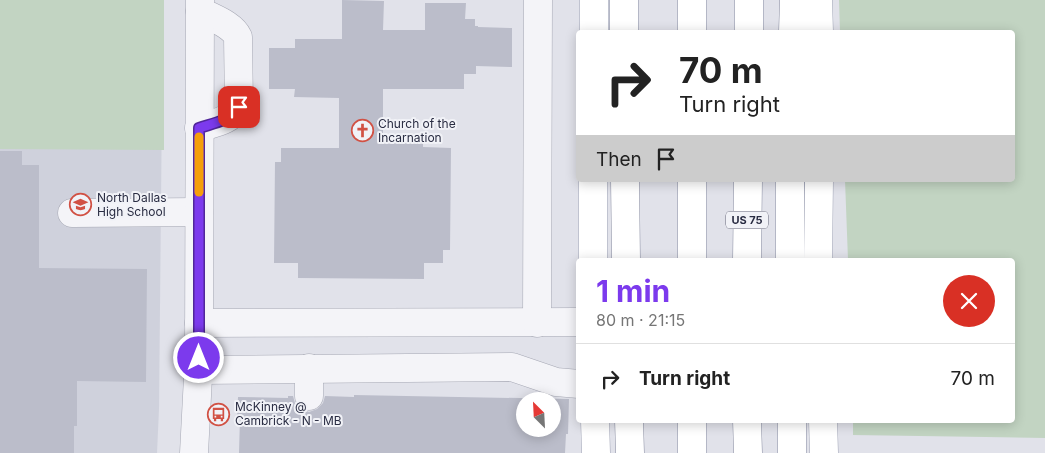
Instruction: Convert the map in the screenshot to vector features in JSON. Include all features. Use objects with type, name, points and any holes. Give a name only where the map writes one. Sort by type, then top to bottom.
[{"type":"main road","points":[[594,0],[594,30]]},
{"type":"main road","points":[[624,0],[624,30]]},
{"type":"main road","points":[[692,0],[692,30]]},
{"type":"main road","points":[[748,30],[749,0]]},
{"type":"main road","points":[[793,30],[794,0]]},
{"type":"main road","points":[[818,0],[819,30]]},
{"type":"main road","points":[[593,182],[593,258]]},
{"type":"main road","points":[[625,182],[626,258]]},
{"type":"main road","points":[[692,182],[692,258]]},
{"type":"main road","name":"US 75","points":[[747,258],[748,182]]},
{"type":"main road","points":[[790,182],[790,258]]},
{"type":"main road","points":[[818,258],[819,182]]},
{"type":"main road","points":[[595,423],[596,453]]},
{"type":"main road","points":[[629,423],[630,453]]},
{"type":"main road","points":[[692,423],[692,453]]},
{"type":"main road","points":[[747,423],[748,453]]},
{"type":"main road","points":[[792,423],[792,453]]},
{"type":"main road","points":[[823,423],[824,453]]},
{"type":"street","points":[[537,322],[538,0]]},
{"type":"street","points":[[199,128],[227,119],[239,107],[238,37],[235,31],[200,6]]},
{"type":"street","points":[[194,453],[199,323],[200,6]]},
{"type":"street","points":[[72,213],[199,212]]},
{"type":"street","points":[[199,323],[576,322]]},
{"type":"street","points":[[198,370],[512,366],[556,382],[576,384]]},
{"type":"street","points":[[309,368],[309,396]]},
{"type":"shaded area","name":"North Dallas High School","points":[[0,0],[163,0],[157,453],[0,453]]},
{"type":"green space","points":[[0,0],[164,0],[164,150],[0,149]]},
{"type":"green space","points":[[839,0],[1045,0],[1045,438],[853,435],[853,423],[1015,423],[1015,258],[848,258],[845,182],[1015,182],[1015,30],[840,30]]},
{"type":"building","name":"Church of the Incarnation","points":[[342,0],[384,1],[383,30],[425,30],[425,3],[466,3],[465,19],[475,19],[475,26],[512,28],[512,67],[476,66],[476,74],[464,74],[464,89],[383,89],[383,143],[423,143],[423,147],[451,148],[450,250],[443,250],[443,263],[424,263],[424,279],[298,278],[298,263],[274,263],[275,162],[281,162],[281,148],[339,148],[339,98],[294,97],[295,89],[269,89],[269,48],[295,48],[295,39],[342,39]]},
{"type":"building","points":[[0,151],[22,151],[22,165],[39,165],[39,268],[147,269],[146,382],[77,381],[77,426],[74,426],[74,453],[0,453]]},
{"type":"building","points":[[288,396],[293,396],[295,403],[301,409],[309,412],[317,409],[323,403],[325,396],[516,398],[516,438],[561,438],[561,399],[569,399],[568,434],[566,434],[565,453],[239,453],[240,418],[237,418],[238,397],[288,398]]},
{"type":"slow traffic","points":[[199,137],[199,192]]},
{"type":"place","name":"Church of the Incarnation","points":[[362,131]]},
{"type":"place","name":"North Dallas High School","points":[[81,205]]},
{"type":"place","name":"McKinney @ Cambrick - N - MB","points":[[219,414]]},
{"type":"route","points":[[199,358],[199,128],[227,119],[239,107]]}]
